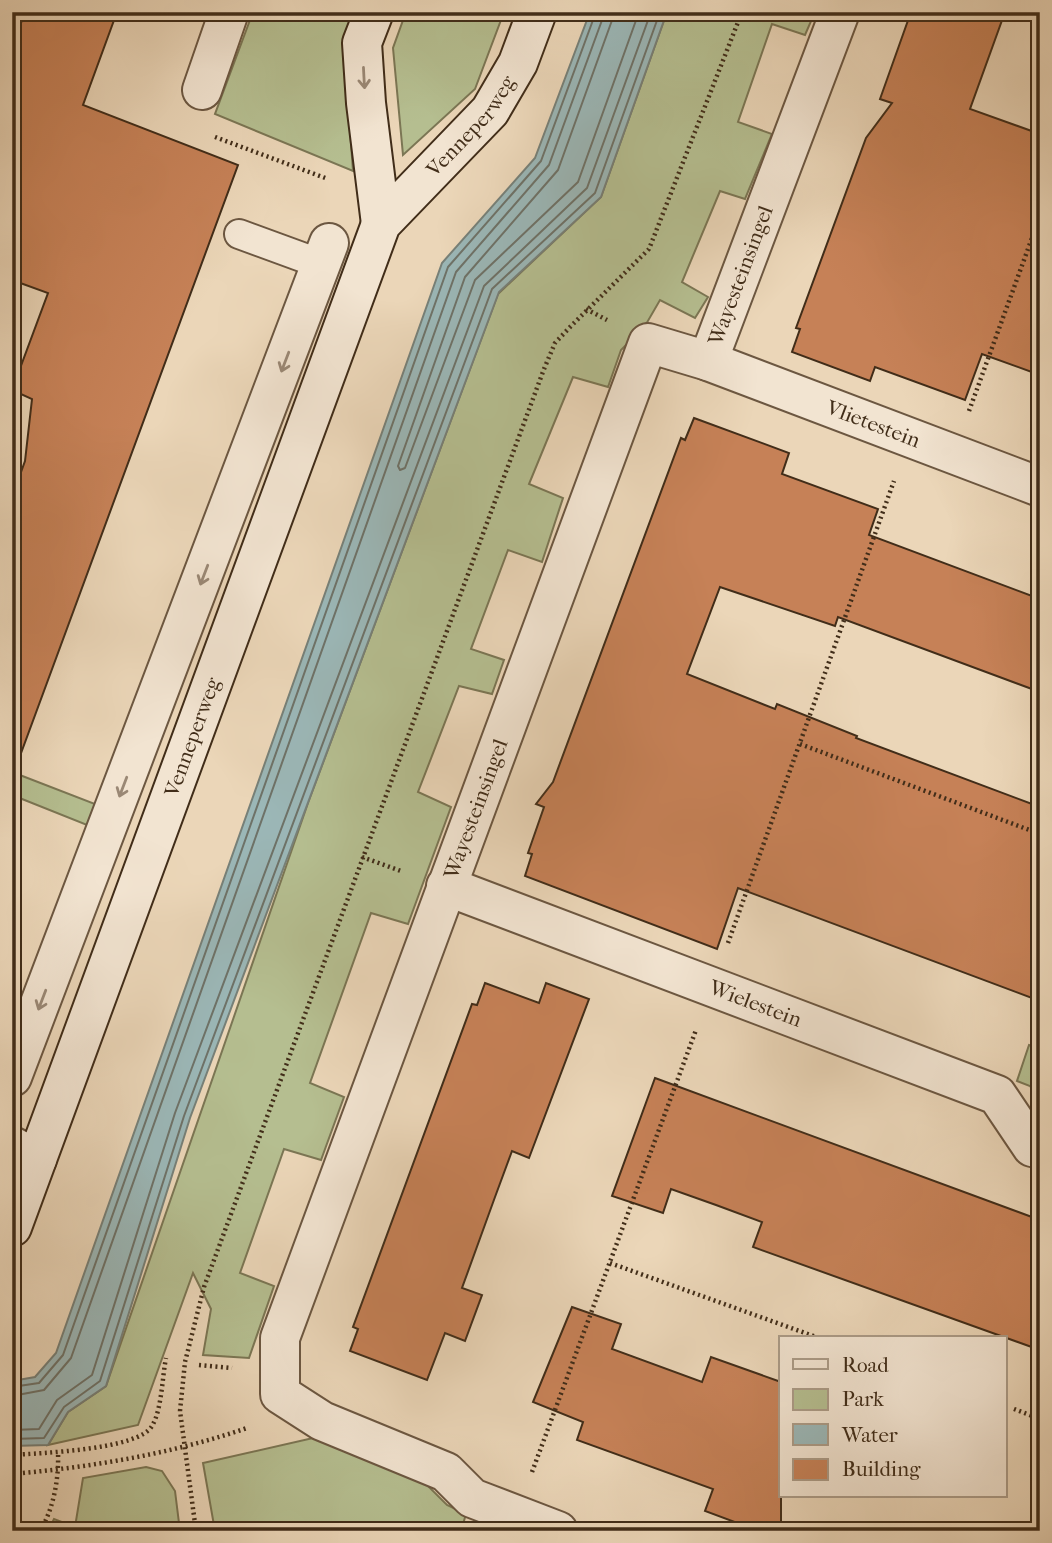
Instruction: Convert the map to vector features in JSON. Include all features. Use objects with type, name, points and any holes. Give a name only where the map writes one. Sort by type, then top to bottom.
[{"type":"street","points":[[202,90],[229,12]]},
{"type":"street","name":"Venneperweg","points":[[374,12],[362,43],[366,103],[381,224]]},
{"type":"street","name":"Venneperweg","points":[[12,1227],[24,1153],[348,317],[381,224],[490,111],[518,63],[537,12]]},
{"type":"street","name":"Wayesteinsingel","points":[[280,1394],[280,1338],[648,343],[708,360],[841,12]]},
{"type":"street","points":[[320,269],[348,317]]},
{"type":"street","points":[[12,1077],[320,269]]},
{"type":"street","name":"Vlietestein","points":[[708,360],[1040,487]]},
{"type":"street","name":"Wielestein","points":[[446,886],[997,1096],[1032,1147],[1040,1149]]},
{"type":"street","points":[[280,1394],[322,1421],[446,1472],[472,1498],[558,1531]]},
{"type":"lane","points":[[239,234],[320,269]]},
{"type":"path","points":[[196,1531],[180,1411],[182,1382],[204,1287],[544,369],[555,343],[649,249],[742,12]]},
{"type":"path","points":[[211,135],[335,181],[319,231],[320,269]]},
{"type":"path","points":[[953,454],[1040,215]]},
{"type":"path","points":[[800,744],[1040,834]]},
{"type":"path","points":[[610,1263],[813,1336]]},
{"type":"path","points":[[12,1455],[58,1452],[130,1440],[147,1433],[154,1423],[166,1358]]},
{"type":"path","points":[[199,1365],[235,1368]]},
{"type":"path","points":[[12,1474],[59,1470],[183,1449],[271,1420],[280,1394]]},
{"type":"path","points":[[1014,1409],[1040,1419]]},
{"type":"path","points":[[40,1531],[53,1500],[59,1470],[58,1452]]},
{"type":"green space","points":[[253,12],[364,12],[345,62],[353,171],[215,114]]},
{"type":"green space","points":[[406,12],[504,12],[475,89],[403,155],[393,48]]},
{"type":"green space","points":[[667,12],[815,12],[805,35],[772,24],[738,122],[772,134],[745,199],[720,191],[682,282],[708,297],[695,318],[660,300],[645,326],[621,350],[608,387],[573,377],[529,484],[563,498],[542,562],[508,550],[471,649],[504,660],[492,694],[459,686],[418,792],[451,807],[408,924],[371,913],[310,1083],[344,1097],[321,1160],[284,1149],[240,1273],[274,1286],[249,1358],[203,1355],[211,1309],[193,1273],[138,1425],[48,1445],[68,1412],[106,1386],[308,803],[498,294],[601,197]]},
{"type":"green space","points":[[12,772],[95,804],[87,825],[12,795]]},
{"type":"green space","points":[[1029,1045],[1040,1049],[1040,1098],[1030,1086],[1017,1081]]},
{"type":"green space","points":[[313,1438],[421,1479],[447,1505],[466,1514],[461,1531],[215,1531],[203,1463]]},
{"type":"green space","points":[[146,1467],[162,1471],[175,1491],[180,1531],[48,1531],[54,1519],[75,1527],[83,1478]]},
{"type":"water","points":[[590,12],[667,12],[601,197],[499,292],[190,1118],[106,1386],[68,1412],[48,1445],[12,1446],[12,1381],[35,1377],[56,1353],[442,263],[535,158]]},
{"type":"building","points":[[25,12],[117,12],[83,105],[238,165],[17,764],[12,764],[12,497],[25,461],[32,399],[12,390],[48,293],[12,280],[12,48]]},
{"type":"building","points":[[911,12],[1005,12],[970,109],[1040,134],[1040,375],[982,354],[965,400],[875,367],[870,381],[792,352],[800,329],[796,328],[866,138],[892,103],[880,99]]},
{"type":"building","points":[[694,418],[789,453],[782,474],[878,509],[869,535],[1040,599],[1040,692],[838,617],[835,626],[720,587],[687,674],[775,709],[777,704],[857,736],[856,738],[1040,807],[1040,1001],[738,888],[717,949],[525,876],[532,854],[528,853],[544,807],[536,804],[553,782],[681,438],[685,440]]},
{"type":"building","points":[[485,983],[539,1003],[546,983],[589,999],[529,1158],[512,1151],[462,1288],[482,1295],[465,1341],[445,1333],[427,1380],[350,1351],[358,1329],[353,1327],[472,1004],[477,1005]]},
{"type":"building","points":[[655,1078],[1040,1220],[1040,1350],[753,1247],[762,1222],[716,1205],[671,1189],[663,1213],[612,1196]]},
{"type":"building","points":[[572,1307],[621,1324],[612,1349],[702,1382],[711,1357],[779,1381],[781,1531],[759,1531],[705,1511],[713,1489],[577,1440],[583,1422],[533,1402]]}]
